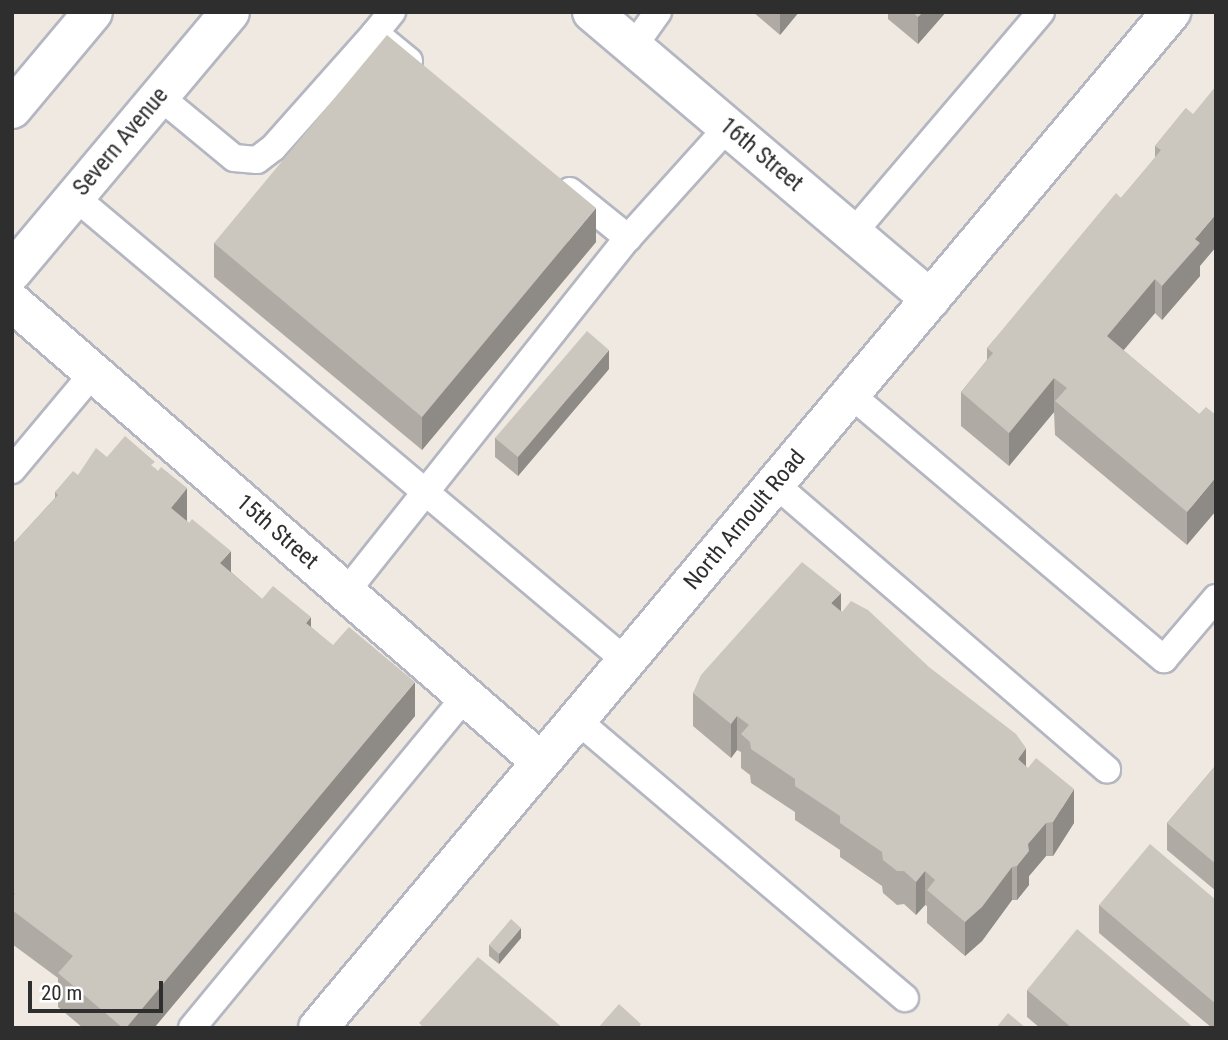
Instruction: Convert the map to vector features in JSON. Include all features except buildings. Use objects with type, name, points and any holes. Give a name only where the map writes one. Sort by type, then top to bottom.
[{"type":"street","points":[[12,109],[93,12]]},
{"type":"street","name":"Severn Avenue","points":[[12,272],[230,12]]},
{"type":"street","name":"16th Street","points":[[592,12],[931,299]]},
{"type":"street","name":"North Arnoult Road","points":[[318,1028],[1171,12]]},
{"type":"street","name":"15th Street","points":[[12,302],[541,762]]},
{"type":"lane","points":[[159,96],[234,158],[257,160],[273,148],[392,12]]},
{"type":"lane","points":[[633,47],[658,12]]},
{"type":"lane","points":[[853,233],[1041,12]]},
{"type":"lane","points":[[375,33],[427,76]]},
{"type":"lane","points":[[346,592],[628,238],[728,127]]},
{"type":"lane","points":[[554,178],[628,238]]},
{"type":"lane","points":[[75,197],[626,661]]},
{"type":"lane","points":[[12,470],[93,373]]},
{"type":"lane","points":[[850,394],[1164,659],[1216,598]]},
{"type":"lane","points":[[775,484],[1107,770]]},
{"type":"lane","points":[[192,1028],[466,696]]},
{"type":"lane","points":[[577,720],[905,998]]}]
